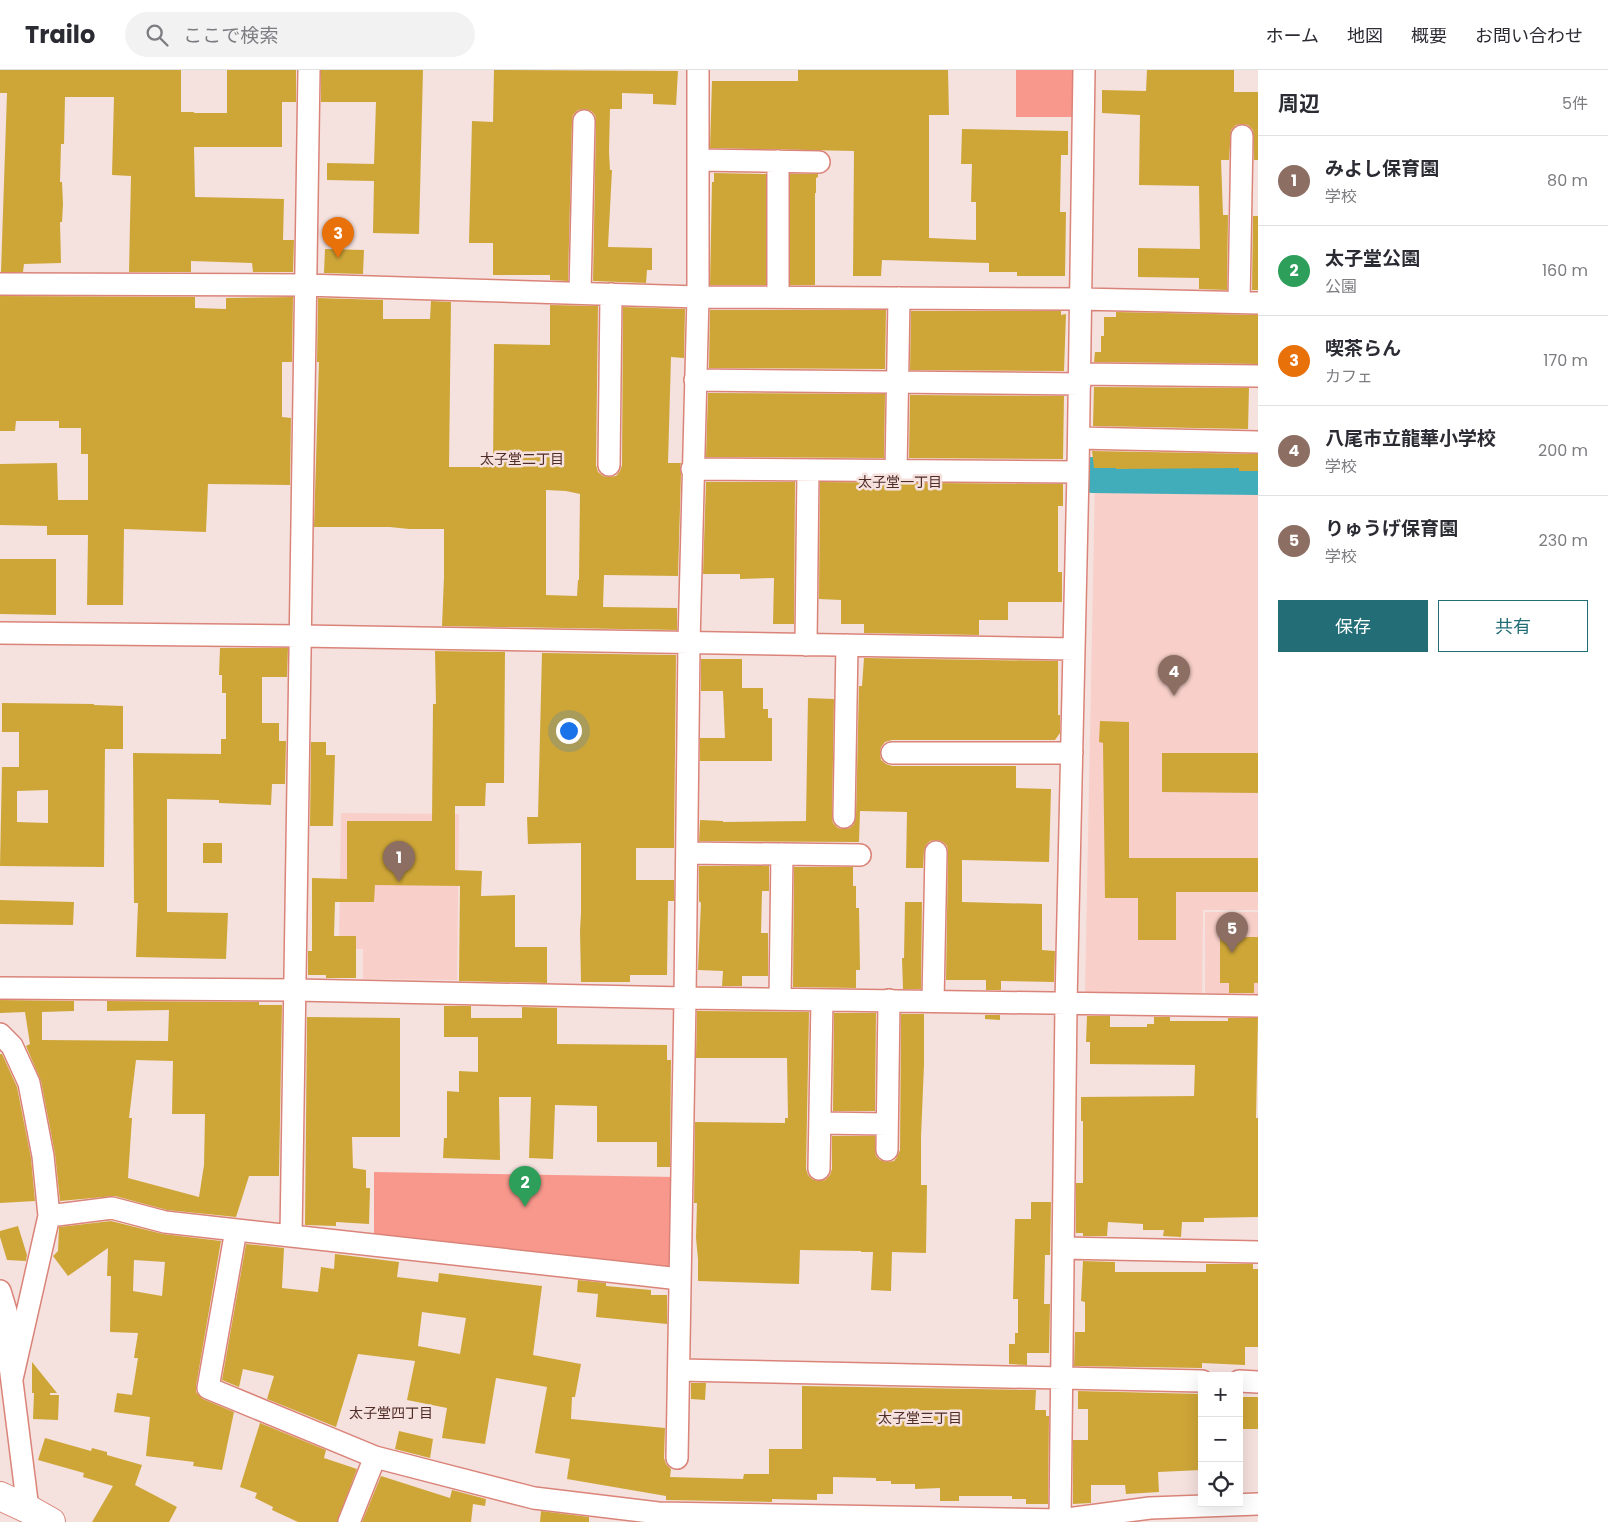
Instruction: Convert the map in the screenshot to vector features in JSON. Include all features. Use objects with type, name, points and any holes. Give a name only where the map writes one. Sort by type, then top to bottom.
[{"type":"highway","points":[[0,1496],[39,1515]]},
{"type":"street","points":[[291,1236],[309,70]]},
{"type":"street","points":[[677,1458],[692,468],[698,297],[698,70]]},
{"type":"street","points":[[1060,1521],[1066,1003],[1079,438],[1084,70]]},
{"type":"street","points":[[580,293],[584,121]]},
{"type":"street","points":[[0,284],[305,285],[698,297],[1081,299],[1249,303],[1242,136]]},
{"type":"street","points":[[698,160],[819,162]]},
{"type":"street","points":[[778,162],[778,297]]},
{"type":"street","points":[[608,466],[611,294]]},
{"type":"street","points":[[896,470],[899,298]]},
{"type":"street","points":[[695,380],[898,382],[1258,376]]},
{"type":"street","points":[[1079,438],[1258,442]]},
{"type":"street","points":[[692,468],[1078,472]]},
{"type":"street","points":[[806,645],[808,470]]},
{"type":"street","points":[[0,633],[1074,649]]},
{"type":"street","points":[[844,817],[847,645]]},
{"type":"street","points":[[892,753],[1072,754]]},
{"type":"street","points":[[933,1001],[936,852]]},
{"type":"street","points":[[687,853],[860,855]]},
{"type":"street","points":[[780,999],[782,854]]},
{"type":"street","points":[[0,988],[295,990],[685,998],[1258,1006]]},
{"type":"street","points":[[819,1169],[822,1000]]},
{"type":"street","points":[[887,1150],[889,1000]]},
{"type":"street","points":[[0,1034],[12,1046],[29,1083],[42,1156],[49,1216],[12,1379]]},
{"type":"street","points":[[820,1123],[887,1124]]},
{"type":"street","points":[[49,1216],[112,1208],[165,1222],[680,1279]]},
{"type":"street","points":[[236,1230],[208,1388],[375,1458],[534,1498],[657,1517],[1060,1521],[1150,1508],[1258,1504]]},
{"type":"street","points":[[1063,1248],[1258,1252]]},
{"type":"street","points":[[0,1291],[6,1312],[4,1342],[39,1515]]},
{"type":"street","points":[[679,1370],[1198,1381]]},
{"type":"street","points":[[1243,1381],[1258,1382]]},
{"type":"street","points":[[349,1522],[375,1458]]},
{"type":"shaded area","points":[[1016,70],[1073,70],[1072,117],[1016,117]]},
{"type":"shaded area","points":[[1095,481],[1258,483],[1258,910],[1203,910],[1202,995],[1085,994]]},
{"type":"shaded area","points":[[341,813],[459,814],[457,980],[363,979],[363,949],[339,949]]},
{"type":"shaded area","points":[[1205,912],[1258,912],[1258,994],[1205,993]]},
{"type":"shaded area","points":[[374,1172],[676,1177],[676,1259],[666,1271],[374,1237]]},
{"type":"building","points":[[0,70],[181,70],[181,112],[227,113],[227,70],[296,70],[296,102],[282,102],[282,147],[194,147],[195,197],[284,199],[283,240],[294,240],[293,272],[253,272],[252,263],[191,261],[191,272],[129,272],[131,176],[112,175],[114,97],[65,97],[64,144],[61,144],[60,182],[62,182],[63,204],[62,222],[60,222],[61,263],[24,264],[23,272],[1,272],[7,93],[0,93]]},
{"type":"building","points":[[321,70],[423,70],[419,234],[373,233],[374,181],[327,180],[327,163],[374,164],[376,102],[321,102]]},
{"type":"building","points":[[494,70],[678,71],[676,105],[653,104],[653,94],[622,93],[622,109],[610,109],[609,152],[610,170],[612,170],[608,247],[652,248],[652,270],[647,270],[646,283],[593,281],[596,121],[595,115],[585,109],[578,110],[573,115],[572,121],[568,281],[550,280],[550,275],[493,275],[493,243],[469,243],[472,121],[493,122]]},
{"type":"building","points":[[798,70],[948,70],[949,115],[929,115],[929,238],[976,240],[976,202],[971,202],[972,164],[961,164],[962,129],[1068,131],[1068,155],[1061,155],[1060,212],[1066,212],[1065,276],[1017,276],[1017,272],[989,272],[989,263],[882,260],[881,276],[853,276],[854,151],[710,148],[712,81],[798,81]]},
{"type":"building","points":[[1147,70],[1234,70],[1234,92],[1258,92],[1258,160],[1254,160],[1253,130],[1248,125],[1242,124],[1236,125],[1231,130],[1229,160],[1221,160],[1223,215],[1228,215],[1227,290],[1199,289],[1199,278],[1138,277],[1138,248],[1200,249],[1199,186],[1139,185],[1140,115],[1102,113],[1102,90],[1146,91]]},
{"type":"building","points":[[714,173],[766,174],[766,285],[710,285],[712,182],[714,182]]},
{"type":"building","points":[[790,174],[818,174],[815,193],[815,285],[790,285]]},
{"type":"building","points":[[1253,216],[1258,216],[1258,290],[1252,290]]},
{"type":"building","points":[[325,249],[364,250],[363,274],[324,273]]},
{"type":"building","points":[[0,296],[195,297],[195,308],[226,309],[226,298],[293,297],[292,362],[282,362],[282,417],[291,418],[290,485],[208,484],[206,532],[124,529],[123,605],[87,605],[88,535],[47,535],[47,526],[0,525],[0,464],[57,463],[58,500],[88,500],[88,454],[81,454],[81,428],[59,428],[59,421],[16,421],[15,431],[0,431]]},
{"type":"building","points":[[318,298],[383,300],[383,319],[430,319],[431,301],[451,302],[449,467],[493,467],[494,344],[550,345],[550,305],[598,306],[596,465],[598,472],[603,476],[616,476],[622,465],[623,307],[685,309],[684,358],[671,357],[668,463],[681,463],[678,576],[604,575],[603,607],[677,608],[677,630],[442,626],[444,529],[314,527],[319,362],[317,362]],"holes":[[[546,490],[580,494],[579,580],[577,596],[546,595]]]},
{"type":"building","points":[[710,310],[886,310],[885,369],[709,368]]},
{"type":"building","points":[[911,311],[1061,311],[1061,315],[1066,314],[1064,371],[910,370]]},
{"type":"building","points":[[1116,312],[1258,315],[1258,364],[1094,362],[1095,352],[1101,352],[1101,336],[1104,336],[1104,317],[1116,317]]},
{"type":"building","points":[[1094,387],[1249,388],[1248,429],[1093,426]]},
{"type":"building","points":[[708,393],[885,394],[884,458],[706,457]]},
{"type":"building","points":[[910,395],[1064,396],[1063,459],[909,458]]},
{"type":"building","points":[[1092,451],[1258,454],[1258,471],[1239,471],[1239,468],[1094,468]]},
{"type":"building","points":[[706,482],[795,482],[794,624],[773,624],[774,578],[740,579],[740,574],[703,574]]},
{"type":"building","points":[[820,482],[1063,484],[1063,506],[1058,506],[1058,572],[1062,572],[1062,602],[1008,602],[1008,620],[979,620],[979,635],[864,633],[864,624],[841,624],[841,600],[819,599]]},
{"type":"building","points":[[0,559],[56,559],[56,615],[0,614]]},
{"type":"building","points":[[220,648],[288,648],[287,677],[262,677],[262,723],[279,723],[279,741],[286,741],[285,784],[272,784],[271,805],[219,803],[219,800],[167,799],[167,912],[228,913],[226,959],[136,957],[138,903],[134,903],[133,753],[221,754],[221,739],[226,739],[226,693],[222,693],[222,675],[219,675]]},
{"type":"building","points":[[435,651],[505,652],[504,783],[486,783],[485,806],[455,806],[455,870],[482,871],[481,896],[515,895],[515,947],[547,947],[547,983],[459,981],[460,886],[375,885],[374,902],[335,902],[334,936],[356,936],[356,978],[326,978],[326,975],[308,975],[308,951],[312,951],[312,878],[347,879],[347,821],[432,821],[433,704],[436,704]]},
{"type":"building","points":[[542,653],[676,655],[674,848],[636,848],[636,880],[674,880],[674,901],[668,901],[667,975],[630,975],[630,982],[581,982],[581,843],[528,844],[527,817],[538,817]]},
{"type":"building","points":[[864,658],[1058,661],[1060,733],[1055,740],[892,740],[885,742],[881,747],[880,753],[881,760],[892,766],[1016,766],[1016,788],[1051,789],[1049,862],[962,860],[962,902],[1042,904],[1042,950],[1055,951],[1054,982],[1001,981],[1001,990],[986,990],[986,980],[946,980],[947,846],[937,840],[930,841],[924,851],[923,868],[906,868],[907,812],[860,811],[859,842],[699,841],[700,820],[723,822],[806,821],[808,698],[834,699],[832,817],[833,823],[838,828],[850,828],[854,824],[856,817],[859,686],[862,686]]},
{"type":"building","points":[[701,659],[742,659],[742,688],[763,688],[763,709],[768,709],[768,718],[772,718],[772,761],[700,761],[700,738],[725,738],[723,691],[701,691]]},
{"type":"building","points":[[2,703],[123,706],[123,749],[105,749],[104,867],[0,866],[2,767],[19,767],[19,732],[2,732]],"holes":[[[48,790],[48,823],[17,822],[17,791]]]},
{"type":"building","points":[[1100,721],[1129,722],[1129,858],[1258,858],[1258,892],[1176,892],[1176,940],[1138,940],[1138,898],[1105,898],[1103,743],[1099,742]]},
{"type":"building","points":[[311,742],[326,742],[326,755],[335,755],[333,826],[310,826]]},
{"type":"building","points":[[1162,753],[1258,753],[1258,793],[1162,792]]},
{"type":"building","points":[[203,843],[222,843],[222,863],[203,863]]},
{"type":"building","points":[[699,866],[769,866],[769,891],[762,891],[761,933],[768,933],[768,976],[742,976],[742,986],[722,986],[723,971],[698,970],[701,903],[699,901]]},
{"type":"building","points":[[794,867],[853,867],[853,886],[856,886],[856,908],[859,908],[860,970],[856,970],[856,988],[793,987]]},
{"type":"building","points":[[0,900],[74,902],[73,925],[0,924]]},
{"type":"building","points":[[905,902],[922,902],[921,989],[903,989],[902,958],[904,958]]},
{"type":"building","points":[[1220,937],[1258,937],[1258,983],[1254,983],[1254,993],[1229,993],[1229,983],[1220,983]]},
{"type":"building","points":[[0,1000],[74,1001],[74,1011],[42,1012],[42,1040],[168,1041],[169,1010],[107,1011],[107,1001],[259,1002],[259,1005],[282,1005],[279,1176],[249,1176],[236,1217],[167,1210],[115,1196],[60,1201],[55,1154],[41,1081],[26,1046],[30,1044],[25,1012],[0,1013]],"holes":[[[136,1060],[173,1061],[172,1114],[205,1114],[204,1165],[199,1197],[128,1178],[132,1118],[129,1118]]]},
{"type":"building","points":[[444,1006],[471,1006],[471,1018],[522,1018],[522,1007],[557,1008],[557,1044],[667,1045],[667,1060],[671,1060],[670,1167],[657,1167],[657,1142],[597,1142],[597,1106],[555,1105],[553,1159],[529,1158],[531,1097],[499,1097],[500,1160],[443,1158],[444,1138],[447,1138],[447,1091],[459,1092],[459,1071],[478,1072],[478,1037],[444,1037]]},
{"type":"building","points":[[697,1011],[809,1012],[806,1169],[812,1179],[818,1181],[825,1180],[830,1175],[832,1169],[832,1136],[875,1136],[876,1156],[880,1160],[894,1161],[897,1157],[900,1150],[901,1014],[924,1014],[921,1185],[927,1185],[926,1253],[892,1252],[891,1291],[871,1290],[873,1252],[861,1251],[800,1250],[799,1284],[698,1281],[697,1203],[694,1203],[695,1122],[785,1123],[785,1118],[788,1118],[787,1058],[696,1058]]},
{"type":"building","points":[[834,1013],[876,1013],[875,1111],[833,1111]]},
{"type":"building","points":[[985,1015],[1000,1015],[1000,1020],[985,1019]]},
{"type":"building","points":[[1087,1016],[1110,1016],[1110,1027],[1147,1027],[1147,1024],[1154,1024],[1154,1017],[1170,1017],[1170,1021],[1228,1021],[1228,1018],[1258,1018],[1256,1118],[1258,1118],[1258,1217],[1204,1218],[1204,1222],[1182,1222],[1181,1237],[1163,1236],[1164,1230],[1143,1230],[1143,1224],[1108,1222],[1107,1236],[1083,1236],[1083,1233],[1076,1233],[1076,1183],[1083,1183],[1081,1097],[1194,1096],[1195,1065],[1090,1064],[1090,1042],[1086,1042]]},
{"type":"building","points":[[307,1017],[400,1018],[400,1137],[352,1137],[353,1168],[366,1170],[366,1188],[370,1188],[369,1224],[336,1222],[336,1226],[305,1225]]},
{"type":"building","points":[[0,1054],[2,1054],[17,1087],[31,1158],[35,1201],[0,1203]]},
{"type":"building","points":[[1031,1202],[1051,1202],[1050,1255],[1045,1255],[1044,1304],[1050,1304],[1049,1353],[1027,1353],[1027,1365],[1009,1364],[1009,1344],[1015,1344],[1015,1333],[1018,1333],[1018,1299],[1013,1299],[1015,1219],[1031,1219]]},
{"type":"building","points":[[111,1221],[163,1234],[221,1241],[196,1392],[203,1399],[234,1412],[222,1470],[193,1466],[194,1462],[146,1456],[150,1417],[114,1412],[117,1393],[132,1395],[138,1358],[134,1358],[138,1333],[110,1332],[111,1276],[107,1276],[108,1248],[68,1276],[53,1256],[58,1251],[59,1227]],"holes":[[[134,1260],[165,1262],[162,1296],[133,1291]]]},
{"type":"building","points":[[18,1226],[27,1255],[26,1261],[7,1260],[0,1237],[0,1231]]},
{"type":"building","points":[[246,1244],[284,1248],[282,1288],[318,1292],[321,1267],[334,1269],[335,1254],[399,1262],[397,1277],[438,1282],[439,1273],[542,1286],[533,1355],[581,1364],[575,1397],[572,1397],[571,1419],[665,1428],[664,1458],[666,1464],[671,1469],[670,1477],[743,1479],[744,1474],[769,1474],[769,1449],[802,1449],[802,1386],[1036,1390],[1035,1410],[1046,1410],[1046,1416],[1049,1416],[1048,1504],[1026,1504],[1026,1499],[1012,1499],[1012,1496],[959,1496],[959,1501],[940,1501],[940,1488],[915,1489],[915,1484],[891,1484],[891,1481],[876,1481],[876,1478],[833,1477],[833,1494],[817,1494],[817,1500],[772,1499],[772,1502],[666,1500],[666,1496],[567,1479],[570,1459],[535,1453],[547,1387],[496,1378],[485,1444],[442,1438],[447,1408],[407,1400],[415,1361],[358,1354],[336,1427],[267,1399],[274,1376],[243,1369],[239,1387],[222,1380]],"holes":[[[422,1312],[466,1318],[460,1354],[418,1346]]]},
{"type":"building","points":[[1083,1261],[1115,1262],[1115,1272],[1206,1272],[1206,1264],[1253,1264],[1253,1269],[1258,1269],[1258,1347],[1245,1347],[1245,1365],[1202,1363],[1202,1368],[1074,1366],[1075,1332],[1085,1332],[1085,1302],[1081,1301]]},
{"type":"building","points":[[578,1280],[606,1283],[606,1286],[651,1290],[651,1295],[667,1295],[667,1324],[596,1317],[598,1294],[577,1292]]},
{"type":"building","points":[[32,1362],[57,1393],[50,1393],[50,1395],[59,1395],[58,1420],[33,1419]]},
{"type":"building","points":[[691,1383],[706,1383],[705,1400],[691,1399]]},
{"type":"building","points":[[1078,1391],[1198,1394],[1198,1470],[1158,1472],[1159,1492],[1126,1494],[1125,1485],[1091,1485],[1091,1503],[1073,1504],[1073,1440],[1088,1440],[1088,1409],[1078,1409]]},
{"type":"building","points":[[1243,1397],[1258,1397],[1258,1429],[1243,1429]]},
{"type":"building","points":[[260,1423],[326,1450],[324,1458],[357,1469],[337,1522],[298,1522],[272,1510],[273,1507],[255,1498],[257,1493],[240,1487]]},
{"type":"building","points":[[399,1431],[433,1439],[430,1458],[395,1449]]},
{"type":"building","points":[[45,1438],[91,1451],[92,1448],[107,1452],[107,1455],[142,1465],[135,1485],[177,1507],[169,1522],[92,1522],[113,1486],[83,1477],[84,1473],[38,1460]]},
{"type":"building","points":[[381,1476],[450,1498],[452,1490],[486,1499],[485,1506],[473,1504],[471,1522],[362,1522]]},
{"type":"building","points":[[541,1511],[589,1517],[589,1522],[540,1522]]},
{"type":"waterway","points":[[1092,475],[1258,477]]},
{"type":"place","name":"喫茶らん","points":[[338,258]]},
{"type":"place","name":"八尾市立龍華小学校","points":[[1174,696]]},
{"type":"place","name":"みよし保育園","points":[[399,882]]},
{"type":"place","name":"りゅうげ保育園","points":[[1232,953]]},
{"type":"place","name":"太子堂公園","points":[[525,1207]]},
{"type":"district","name":"太子堂二丁目","points":[[522,459]]},
{"type":"district","name":"太子堂一丁目","points":[[900,482]]},
{"type":"district","name":"太子堂四丁目","points":[[391,1413]]},
{"type":"district","name":"太子堂三丁目","points":[[920,1418]]}]
